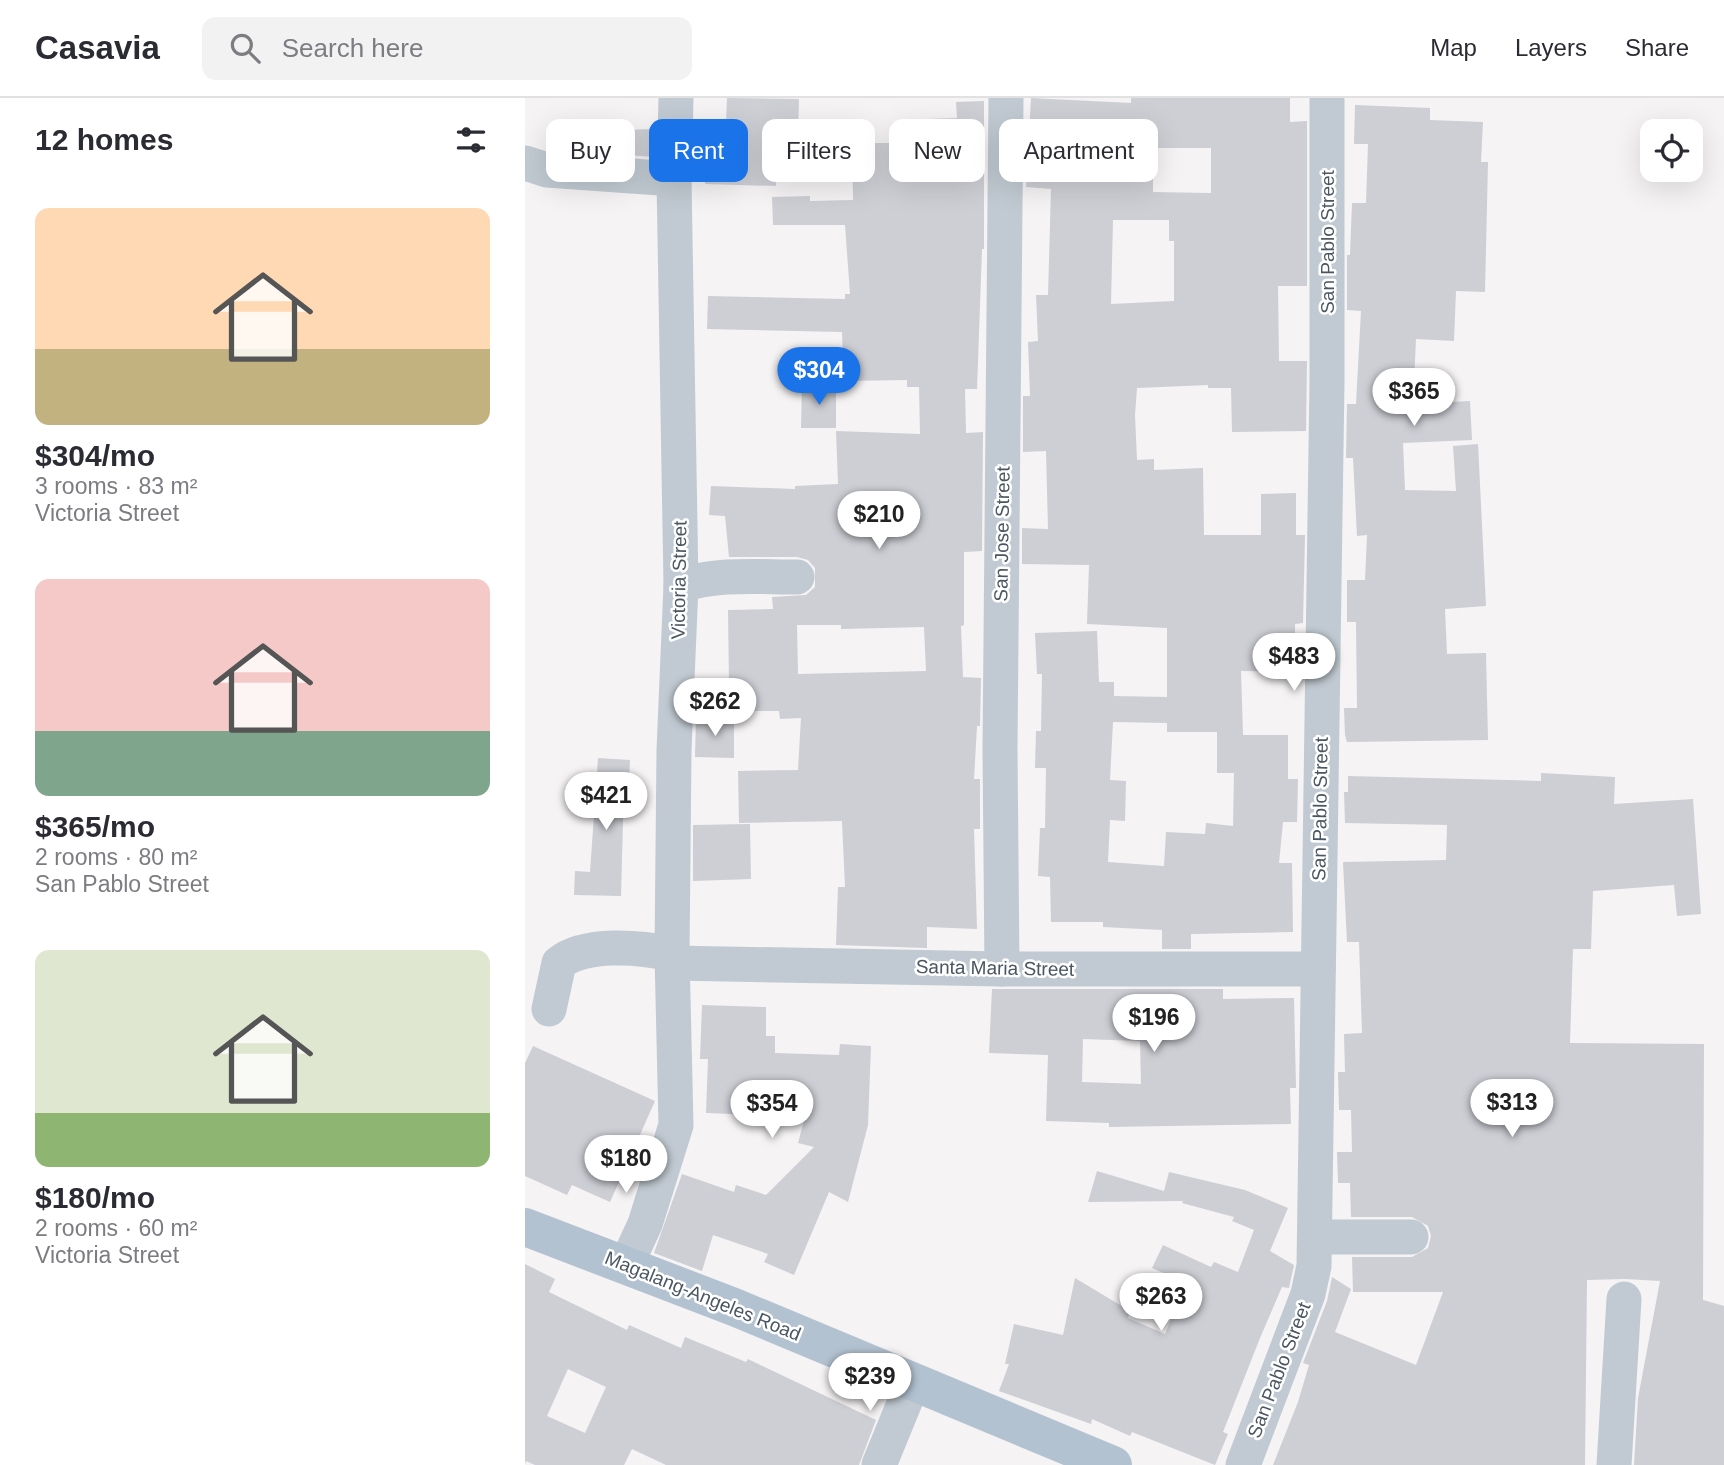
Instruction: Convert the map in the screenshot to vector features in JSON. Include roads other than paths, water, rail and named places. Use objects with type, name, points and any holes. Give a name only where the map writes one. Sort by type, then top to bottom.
[{"type":"main road","name":"Magalang-Angeles Road","points":[[525,1227],[627,1264],[1113,1465]]},
{"type":"street","name":"Victoria Street","points":[[675,119],[676,98]]},
{"type":"street","name":"San Jose Street","points":[[1002,969],[1000,734],[1006,98]]},
{"type":"street","name":"San Pablo Street","points":[[1243,1465],[1308,1294],[1314,1266],[1327,381],[1327,98]]},
{"type":"street","points":[[525,163],[547,170],[649,177]]},
{"type":"street","name":"Victoria Street","points":[[627,1264],[645,1224],[676,1125],[672,958],[674,750],[681,584],[674,182]]},
{"type":"street","points":[[681,584],[736,574],[797,577]]},
{"type":"street","name":"Santa Maria Street","points":[[549,1009],[559,963],[570,954],[636,947],[672,958],[1002,969],[1318,969]]},
{"type":"street","points":[[1315,1237],[1411,1237]]},
{"type":"street","points":[[1614,1465],[1624,1299]]},
{"type":"street","points":[[879,1465],[913,1382]]}]
